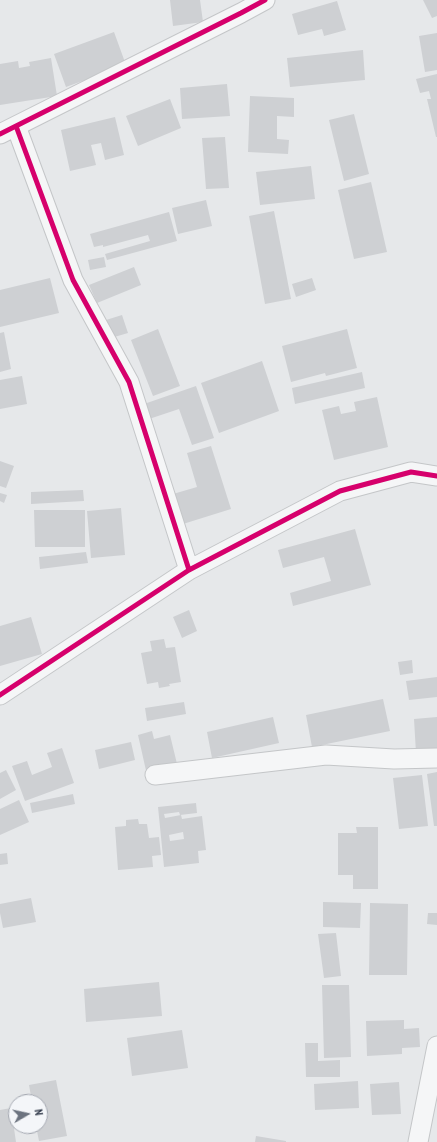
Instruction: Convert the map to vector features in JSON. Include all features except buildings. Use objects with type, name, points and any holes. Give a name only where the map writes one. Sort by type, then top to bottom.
[{"type":"street","points":[[189,570],[129,382],[73,280],[8,130],[240,14],[265,0]]},
{"type":"street","points":[[0,695],[189,570],[340,491],[411,472],[437,476]]},
{"type":"street","points":[[155,775],[326,755],[394,759],[437,758]]},
{"type":"street","points":[[418,1142],[437,1046]]},
{"type":"cycle path","points":[[0,134],[265,0]]},
{"type":"cycle path","points":[[16,126],[73,280],[129,382],[189,570]]},
{"type":"cycle path","points":[[0,695],[189,570],[340,491],[411,472],[437,476]]}]
